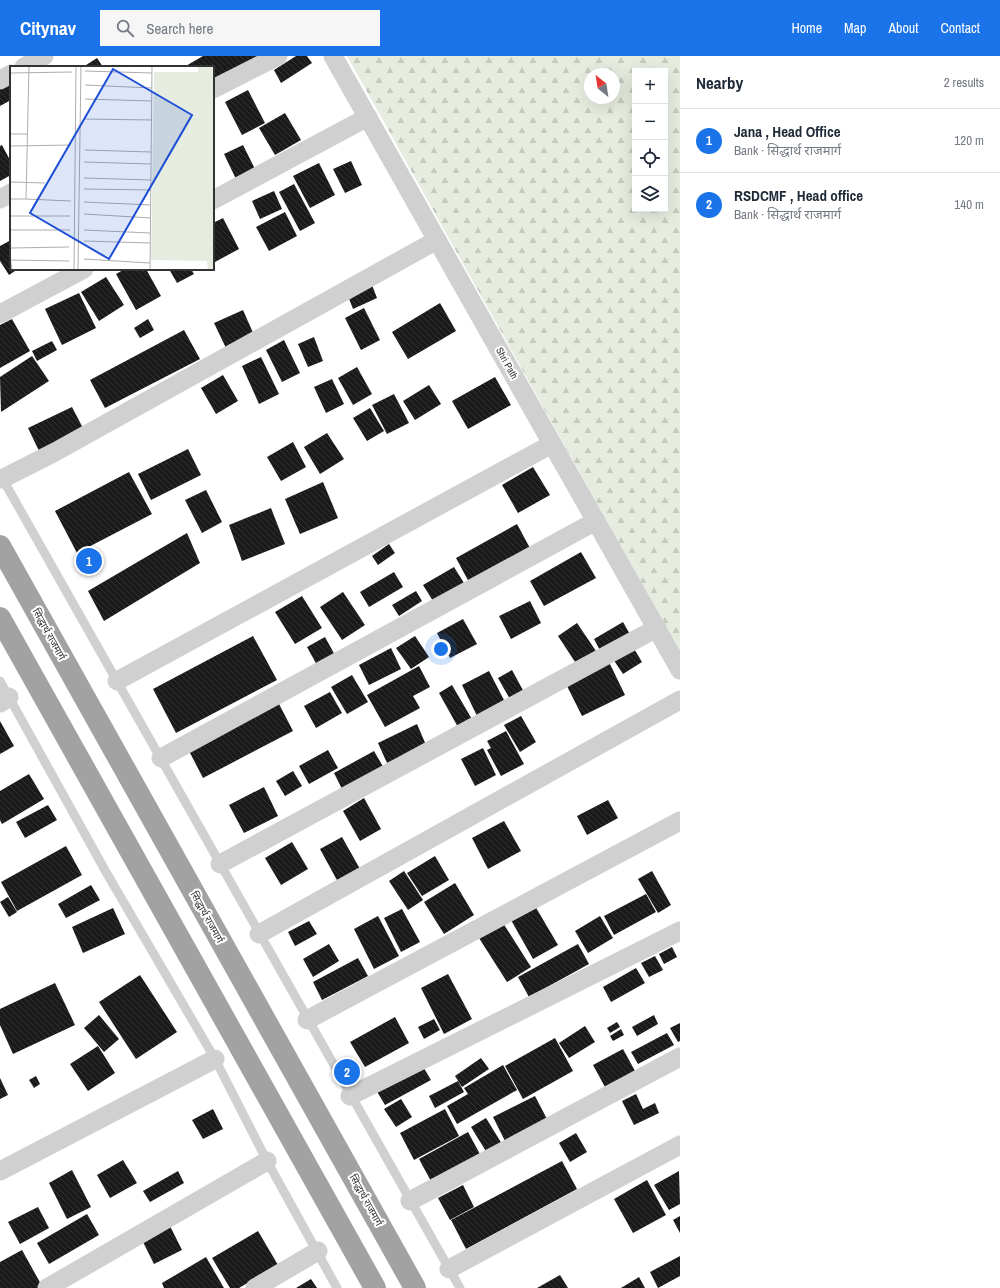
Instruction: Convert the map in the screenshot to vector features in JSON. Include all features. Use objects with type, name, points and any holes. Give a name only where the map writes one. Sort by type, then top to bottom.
[{"type":"highway","name":"सिद्धार्थ राजमार्ग","points":[[0,546],[415,1288]]},
{"type":"highway","points":[[0,618],[375,1288]]},
{"type":"street","points":[[26,66],[44,56]]},
{"type":"street","points":[[214,88],[278,56]]},
{"type":"street","name":"Shri Path","points":[[334,56],[680,670]]},
{"type":"street","points":[[0,80],[10,75]]},
{"type":"street","points":[[214,199],[368,117]]},
{"type":"street","points":[[0,198],[10,193]]},
{"type":"street","points":[[1,477],[55,452],[437,240]]},
{"type":"street","points":[[0,314],[82,270]]},
{"type":"street","points":[[117,680],[552,444]]},
{"type":"street","points":[[161,758],[596,521]]},
{"type":"street","points":[[220,864],[656,628]]},
{"type":"street","points":[[259,934],[680,700]]},
{"type":"street","points":[[307,1020],[680,821]]},
{"type":"street","points":[[350,1096],[680,931]]},
{"type":"street","points":[[410,1201],[680,1057]]},
{"type":"street","points":[[0,1171],[215,1059]]},
{"type":"street","points":[[449,1268],[680,1145]]},
{"type":"street","points":[[47,1288],[267,1161]]},
{"type":"street","points":[[254,1288],[318,1251]]},
{"type":"lane","points":[[1,477],[460,1288]]},
{"type":"lane","points":[[0,681],[5,700],[215,1059],[267,1161],[318,1251],[337,1288]]},
{"type":"green space","points":[[347,56],[680,56],[680,652]]},
{"type":"building","points":[[203,56],[264,56],[214,85],[214,66],[186,66]]},
{"type":"building","points":[[296,56],[307,56],[312,63],[281,83],[274,70]]},
{"type":"building","points":[[97,58],[102,66],[85,66]]},
{"type":"building","points":[[10,84],[10,101],[0,106],[0,89]]},
{"type":"building","points":[[248,90],[265,123],[242,135],[225,102]]},
{"type":"building","points":[[285,113],[301,140],[275,155],[259,128]]},
{"type":"building","points":[[2,145],[10,160],[10,176],[0,181],[0,146]]},
{"type":"building","points":[[243,145],[255,169],[236,179],[224,154]]},
{"type":"building","points":[[351,161],[362,185],[345,193],[333,169]]},
{"type":"building","points":[[319,163],[335,195],[310,208],[293,176]]},
{"type":"building","points":[[294,184],[315,223],[300,231],[279,192]]},
{"type":"building","points":[[274,191],[282,209],[260,219],[252,201]]},
{"type":"building","points":[[285,212],[297,236],[269,251],[256,227]]},
{"type":"building","points":[[223,218],[239,249],[215,262],[214,260],[214,222]]},
{"type":"building","points":[[10,241],[10,270],[16,270],[9,275],[0,261],[0,246]]},
{"type":"building","points":[[123,270],[147,270],[161,296],[136,310],[116,274]]},
{"type":"building","points":[[170,270],[192,270],[194,274],[177,283]]},
{"type":"building","points":[[106,277],[124,305],[99,321],[81,292]]},
{"type":"building","points":[[372,285],[377,298],[353,309],[348,296]]},
{"type":"building","points":[[79,293],[96,328],[62,345],[45,309]]},
{"type":"building","points":[[440,303],[456,331],[408,359],[392,332]]},
{"type":"building","points":[[364,308],[380,340],[361,350],[345,318]]},
{"type":"building","points":[[243,310],[254,335],[226,348],[214,323]]},
{"type":"building","points":[[12,319],[30,351],[0,368],[0,325]]},
{"type":"building","points":[[148,319],[154,330],[140,338],[134,328]]},
{"type":"building","points":[[184,330],[200,359],[105,408],[90,380]]},
{"type":"building","points":[[314,337],[323,361],[308,367],[298,344]]},
{"type":"building","points":[[284,340],[300,373],[282,382],[266,350]]},
{"type":"building","points":[[52,341],[57,350],[37,361],[32,351]]},
{"type":"building","points":[[32,356],[49,381],[1,412],[0,377]]},
{"type":"building","points":[[261,357],[279,394],[259,404],[242,366]]},
{"type":"building","points":[[357,367],[372,394],[353,405],[338,378]]},
{"type":"building","points":[[223,375],[238,401],[216,414],[201,388]]},
{"type":"building","points":[[495,377],[511,405],[468,429],[452,401]]},
{"type":"building","points":[[332,379],[344,404],[326,413],[314,387]]},
{"type":"building","points":[[429,385],[441,404],[415,420],[403,401]]},
{"type":"building","points":[[394,394],[409,423],[387,434],[372,405]]},
{"type":"building","points":[[72,407],[85,432],[40,453],[28,428]]},
{"type":"building","points":[[370,408],[384,431],[367,441],[353,418]]},
{"type":"building","points":[[327,433],[344,459],[320,474],[304,447]]},
{"type":"building","points":[[293,442],[306,467],[281,481],[267,457]]},
{"type":"building","points":[[188,449],[201,475],[151,500],[138,474]]},
{"type":"building","points":[[533,467],[550,495],[518,513],[502,485]]},
{"type":"building","points":[[129,472],[152,514],[77,553],[55,511]]},
{"type":"building","points":[[323,482],[338,518],[300,534],[285,499]]},
{"type":"building","points":[[206,490],[222,522],[202,533],[185,500]]},
{"type":"building","points":[[271,508],[285,544],[242,561],[229,525]]},
{"type":"building","points":[[517,524],[531,550],[470,584],[456,558]]},
{"type":"building","points":[[187,533],[200,563],[104,621],[88,591]]},
{"type":"building","points":[[389,544],[395,553],[378,565],[372,556]]},
{"type":"building","points":[[581,552],[596,578],[544,606],[530,581]]},
{"type":"building","points":[[454,567],[464,583],[433,601],[423,585]]},
{"type":"building","points":[[394,572],[403,587],[369,607],[360,592]]},
{"type":"building","points":[[416,591],[422,601],[399,616],[392,605]]},
{"type":"building","points":[[343,592],[365,625],[342,640],[320,607]]},
{"type":"building","points":[[302,596],[322,628],[295,644],[275,612]]},
{"type":"building","points":[[530,601],[541,623],[511,639],[499,616]]},
{"type":"building","points":[[463,619],[477,644],[450,658],[437,633]]},
{"type":"building","points":[[623,622],[632,638],[603,656],[594,639]]},
{"type":"building","points":[[577,623],[598,654],[579,668],[558,636]]},
{"type":"building","points":[[253,636],[277,680],[176,733],[153,689]]},
{"type":"building","points":[[415,636],[429,657],[411,669],[396,648]]},
{"type":"building","points":[[325,637],[336,657],[318,667],[307,647]]},
{"type":"building","points":[[633,647],[642,662],[623,674],[613,659]]},
{"type":"building","points":[[391,648],[401,669],[369,685],[359,665]]},
{"type":"building","points":[[608,660],[625,695],[582,716],[565,682]]},
{"type":"building","points":[[419,666],[430,687],[413,696],[420,708],[385,727],[367,695]]},
{"type":"building","points":[[512,670],[525,694],[511,701],[498,678]]},
{"type":"building","points":[[489,671],[506,704],[478,718],[462,685]]},
{"type":"building","points":[[352,675],[368,702],[347,714],[331,687]]},
{"type":"building","points":[[452,685],[473,721],[459,729],[439,693]]},
{"type":"building","points":[[330,692],[342,713],[316,728],[304,706]]},
{"type":"building","points":[[278,702],[293,731],[203,778],[188,749]]},
{"type":"building","points":[[521,716],[536,742],[520,752],[504,725]]},
{"type":"building","points":[[0,721],[14,746],[0,754]]},
{"type":"building","points":[[417,724],[426,745],[387,763],[378,743]]},
{"type":"building","points":[[506,731],[524,764],[501,776],[487,750],[491,748],[487,741]]},
{"type":"building","points":[[483,748],[496,775],[475,786],[461,759]]},
{"type":"building","points":[[328,750],[338,768],[309,784],[299,766]]},
{"type":"building","points":[[374,751],[385,770],[344,793],[334,773]]},
{"type":"building","points":[[293,771],[302,786],[285,796],[276,781]]},
{"type":"building","points":[[29,774],[44,799],[2,824],[0,820],[0,791]]},
{"type":"building","points":[[264,787],[278,816],[244,833],[229,805]]},
{"type":"building","points":[[364,798],[381,829],[360,841],[343,811]]},
{"type":"building","points":[[608,800],[618,818],[587,835],[577,816]]},
{"type":"building","points":[[48,805],[57,820],[25,838],[16,822]]},
{"type":"building","points":[[504,821],[521,851],[488,869],[472,838]]},
{"type":"building","points":[[342,837],[360,869],[338,882],[320,849]]},
{"type":"building","points":[[292,842],[308,869],[281,885],[265,858]]},
{"type":"building","points":[[66,846],[82,875],[17,911],[1,882]]},
{"type":"building","points":[[435,856],[449,880],[422,896],[407,873]]},
{"type":"building","points":[[404,871],[423,900],[408,910],[389,881]]},
{"type":"building","points":[[652,871],[671,905],[658,913],[638,879]]},
{"type":"building","points":[[455,883],[474,915],[444,934],[424,902]]},
{"type":"building","points":[[91,885],[100,900],[66,918],[58,904]]},
{"type":"building","points":[[646,894],[656,912],[614,935],[604,916]]},
{"type":"building","points":[[8,897],[17,912],[9,917],[0,902]]},
{"type":"building","points":[[535,906],[558,945],[533,959],[511,920]]},
{"type":"building","points":[[113,908],[125,934],[83,953],[72,927]]},
{"type":"building","points":[[402,909],[420,942],[401,952],[384,918]]},
{"type":"building","points":[[378,916],[399,956],[374,969],[354,929]]},
{"type":"building","points":[[600,916],[613,938],[588,953],[575,931]]},
{"type":"building","points":[[309,921],[317,934],[295,946],[288,932]]},
{"type":"building","points":[[503,923],[531,967],[507,982],[479,938]]},
{"type":"building","points":[[329,944],[339,961],[313,977],[303,959]]},
{"type":"building","points":[[578,944],[589,964],[529,997],[518,977]]},
{"type":"building","points":[[672,947],[677,957],[664,964],[659,954]]},
{"type":"building","points":[[655,956],[663,970],[649,977],[641,963]]},
{"type":"building","points":[[358,958],[368,976],[322,1000],[313,982]]},
{"type":"building","points":[[636,968],[645,983],[611,1002],[603,987]]},
{"type":"building","points":[[448,974],[472,1019],[444,1034],[421,988]]},
{"type":"building","points":[[140,975],[177,1032],[136,1059],[99,1002]]},
{"type":"building","points":[[55,983],[75,1025],[13,1054],[0,1025],[0,1009]]},
{"type":"building","points":[[99,1015],[119,1039],[104,1052],[84,1028]]},
{"type":"building","points":[[654,1015],[658,1024],[637,1036],[632,1027]]},
{"type":"building","points":[[395,1017],[409,1043],[365,1067],[350,1042]]},
{"type":"building","points":[[434,1019],[440,1030],[424,1039],[418,1027]]},
{"type":"building","points":[[617,1022],[620,1027],[610,1033],[607,1028]]},
{"type":"building","points":[[680,1023],[680,1041],[678,1042],[670,1028]]},
{"type":"building","points":[[585,1026],[595,1042],[569,1058],[559,1043]]},
{"type":"building","points":[[621,1029],[624,1035],[613,1041],[610,1036]]},
{"type":"building","points":[[667,1033],[674,1045],[638,1064],[631,1052]]},
{"type":"building","points":[[555,1038],[573,1071],[523,1099],[505,1066]]},
{"type":"building","points":[[98,1046],[115,1073],[88,1091],[70,1064]]},
{"type":"building","points":[[623,1049],[635,1071],[605,1087],[593,1065]]},
{"type":"building","points":[[481,1058],[489,1069],[462,1087],[455,1076]]},
{"type":"building","points":[[422,1065],[431,1080],[385,1105],[376,1090]]},
{"type":"building","points":[[503,1065],[517,1090],[457,1124],[447,1106],[468,1094],[464,1088]]},
{"type":"building","points":[[36,1076],[40,1084],[34,1088],[29,1080]]},
{"type":"building","points":[[0,1078],[8,1095],[0,1099]]},
{"type":"building","points":[[458,1081],[464,1092],[435,1108],[429,1096]]},
{"type":"building","points":[[636,1094],[643,1109],[655,1103],[659,1113],[634,1125],[622,1101]]},
{"type":"building","points":[[535,1096],[548,1121],[506,1143],[493,1117]]},
{"type":"building","points":[[401,1099],[412,1117],[396,1127],[384,1109]]},
{"type":"building","points":[[213,1109],[223,1129],[203,1139],[192,1120]]},
{"type":"building","points":[[445,1109],[459,1136],[414,1160],[400,1133]]},
{"type":"building","points":[[486,1118],[502,1144],[487,1153],[471,1127]]},
{"type":"building","points":[[468,1132],[481,1156],[432,1183],[419,1159]]},
{"type":"building","points":[[576,1133],[587,1152],[570,1162],[559,1143]]},
{"type":"building","points":[[123,1160],[137,1183],[110,1198],[97,1175]]},
{"type":"building","points":[[562,1161],[577,1189],[466,1249],[451,1220]]},
{"type":"building","points":[[72,1170],[91,1207],[67,1219],[49,1183]]},
{"type":"building","points":[[178,1171],[184,1183],[150,1202],[143,1191]]},
{"type":"building","points":[[679,1171],[680,1204],[669,1210],[654,1185]]},
{"type":"building","points":[[647,1180],[666,1215],[633,1233],[614,1199]]},
{"type":"building","points":[[463,1185],[474,1207],[450,1220],[438,1198]]},
{"type":"building","points":[[38,1207],[49,1228],[20,1244],[8,1222]]},
{"type":"building","points":[[87,1214],[99,1235],[49,1264],[37,1243]]},
{"type":"building","points":[[680,1216],[680,1233],[673,1220]]},
{"type":"building","points":[[169,1224],[182,1250],[154,1264],[141,1238]]},
{"type":"building","points":[[258,1231],[278,1265],[239,1288],[230,1288],[212,1258]]},
{"type":"building","points":[[22,1250],[42,1286],[39,1288],[0,1288],[0,1262]]},
{"type":"building","points":[[680,1256],[680,1276],[658,1288],[650,1272]]},
{"type":"building","points":[[206,1257],[224,1288],[164,1288],[162,1283]]},
{"type":"building","points":[[560,1275],[568,1288],[537,1288]]},
{"type":"building","points":[[639,1277],[645,1288],[621,1288]]},
{"type":"building","points":[[311,1279],[317,1288],[296,1288]]},
{"type":"place","name":"Jana , Head Office","points":[[89,561]]},
{"type":"place","name":"RSDCMF , Head office","points":[[347,1072]]}]
